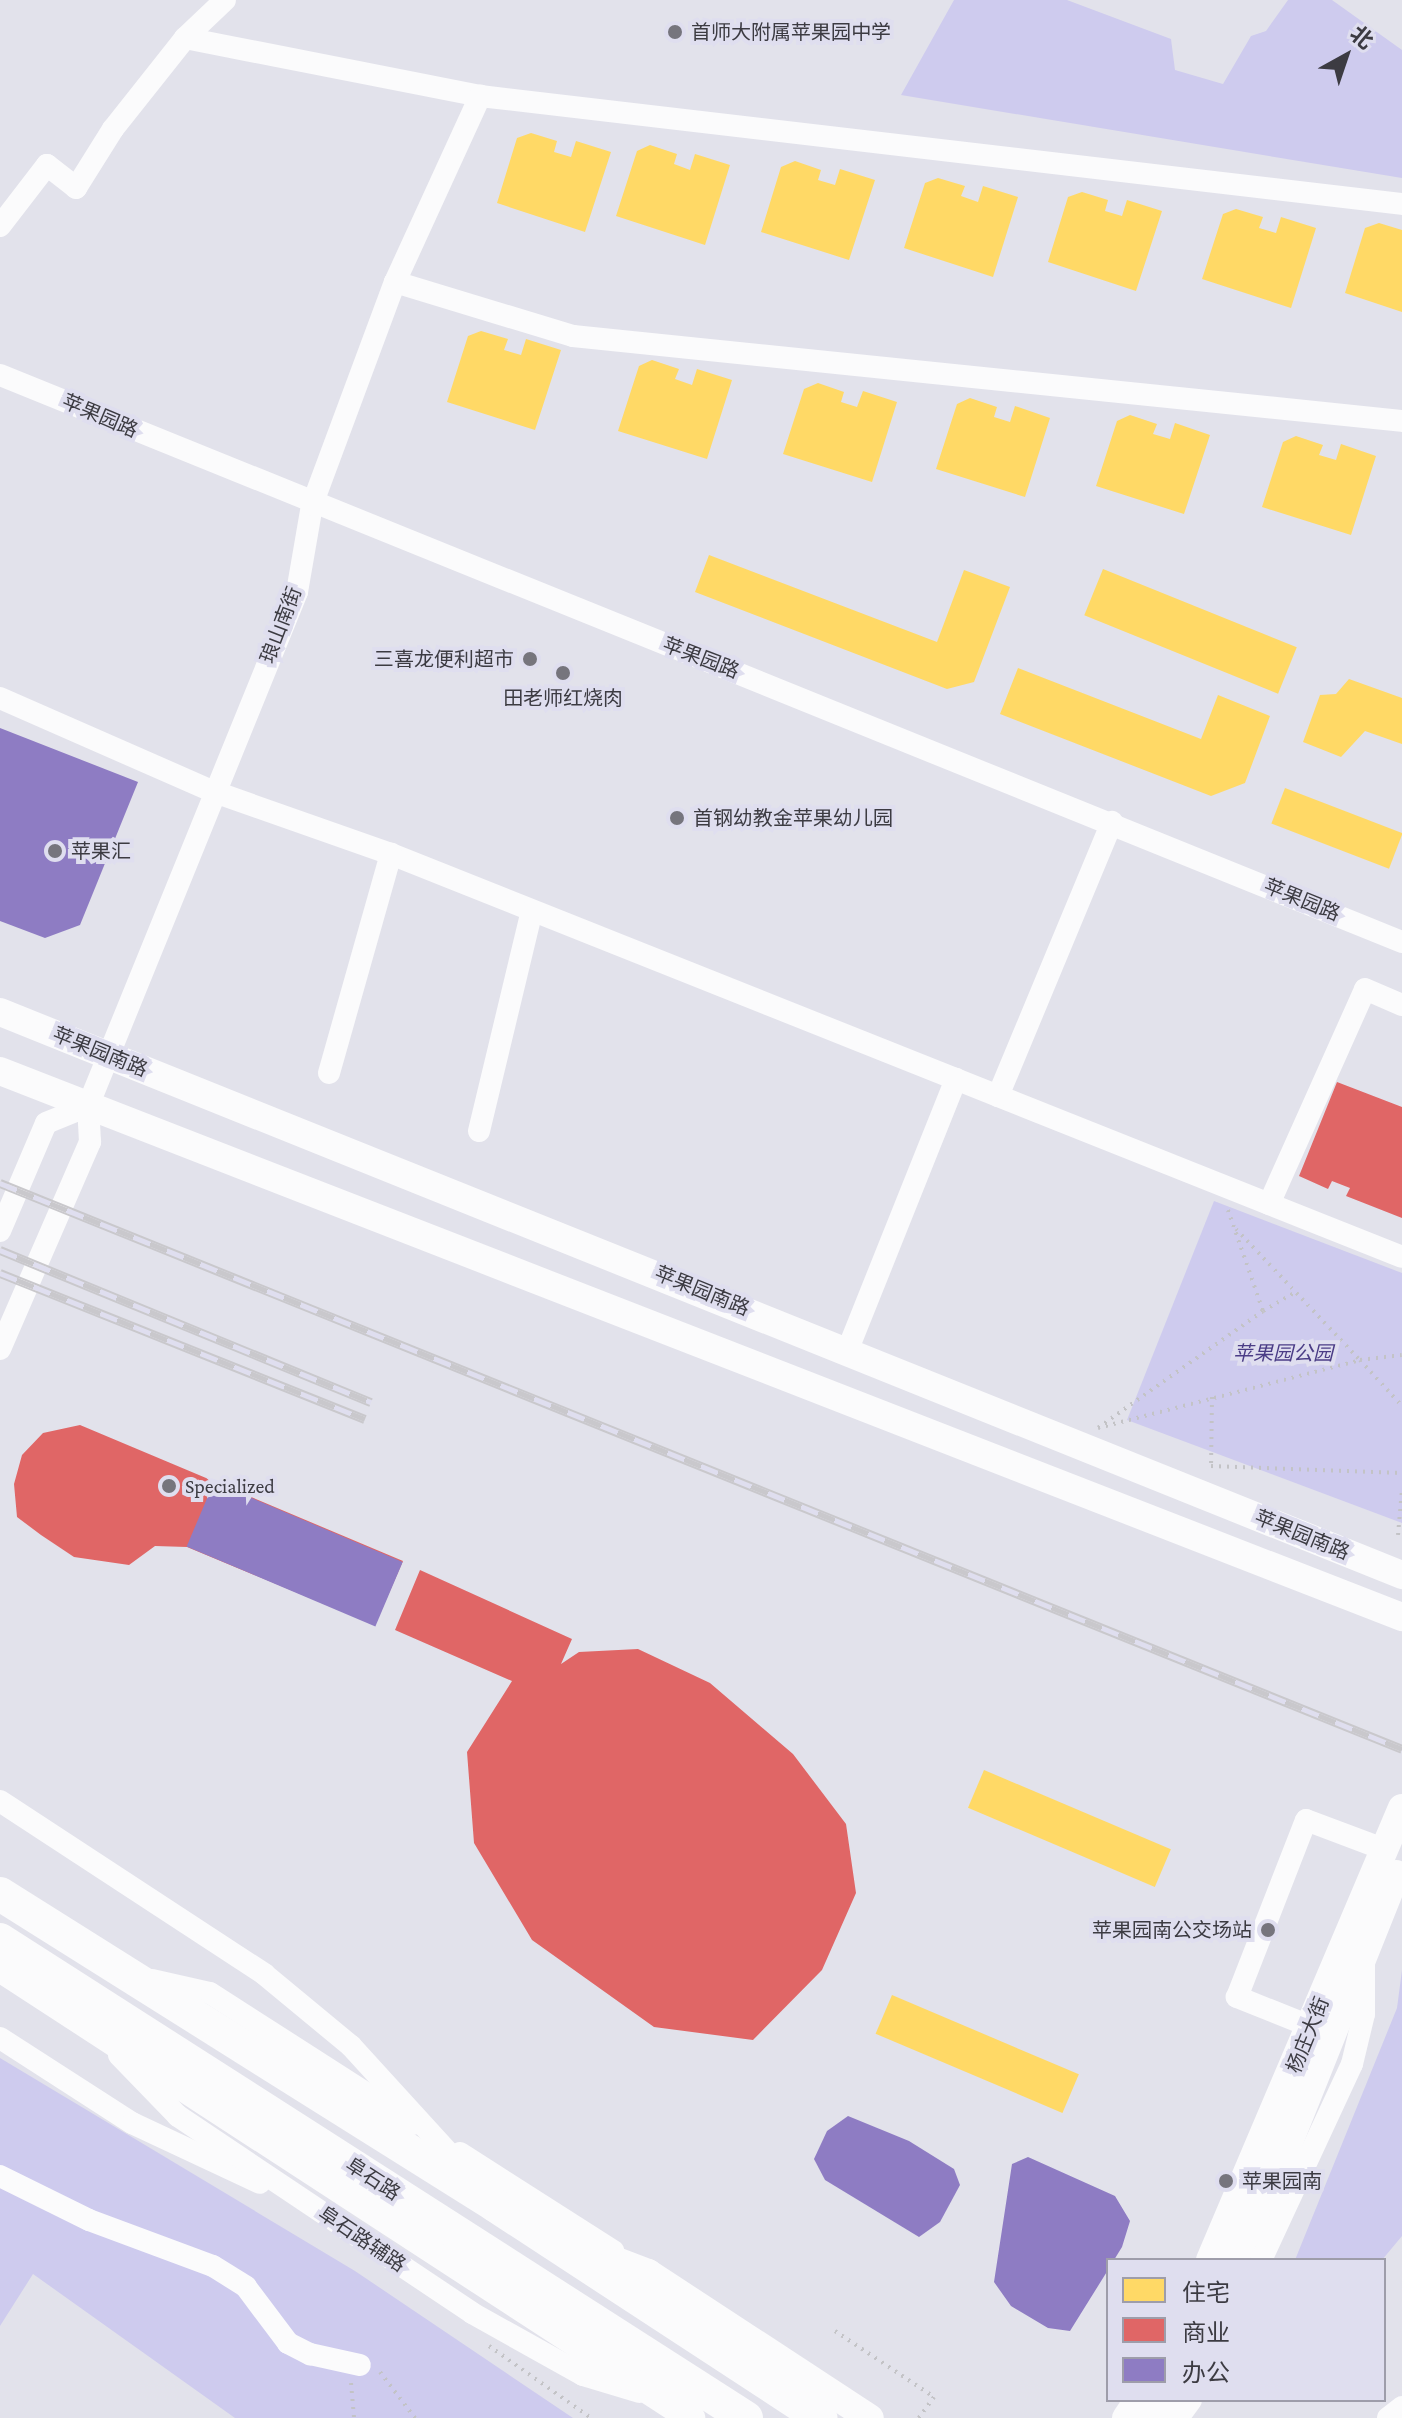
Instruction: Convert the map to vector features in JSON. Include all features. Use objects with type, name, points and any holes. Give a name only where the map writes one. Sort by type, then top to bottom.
[{"type":"highway","name":"阜石路","points":[[0,1895],[495,2205],[820,2418]]},
{"type":"highway","name":"阜石路","points":[[0,1940],[746,2418]]},
{"type":"main road","name":"苹果园南路","points":[[0,1012],[848,1349],[1402,1575]]},
{"type":"main road","name":"苹果园南路","points":[[0,1071],[1402,1617]]},
{"type":"main road","name":"杨庄大街","points":[[1211,2258],[1364,1951],[1396,1866],[1402,1808]]},
{"type":"main road","name":"杨庄大街","points":[[1235,2258],[1322,2031],[1396,1866]]},
{"type":"main road","name":"阜石路","points":[[0,1895],[469,2204],[648,2273],[870,2418]]},
{"type":"main road","name":"阜石路","points":[[0,1968],[691,2418]]},
{"type":"street","points":[[0,226],[47,165],[76,188],[113,129],[185,38],[225,0]]},
{"type":"street","points":[[185,38],[480,96],[1402,204]]},
{"type":"street","name":"琅山南街","points":[[88,1106],[212,791],[297,592],[312,505],[395,282],[480,96]]},
{"type":"street","points":[[395,282],[573,336],[1402,421]]},
{"type":"street","name":"苹果园路","points":[[0,375],[312,505],[1112,822],[1402,942]]},
{"type":"street","points":[[0,698],[212,791],[391,854],[1402,1257]]},
{"type":"street","points":[[998,1096],[1112,822]]},
{"type":"street","points":[[329,1073],[391,854]]},
{"type":"street","points":[[479,1131],[532,911]]},
{"type":"street","points":[[1269,1204],[1365,989],[1402,1005]]},
{"type":"street","points":[[848,1349],[956,1079]]},
{"type":"street","points":[[0,1231],[46,1123],[88,1106],[90,1142],[0,1349]]},
{"type":"street","points":[[0,1801],[264,1974],[361,2057],[495,2205]]},
{"type":"street","points":[[1322,2031],[1237,1997],[1306,1820],[1396,1866]]},
{"type":"street","name":"杨庄大街","points":[[1262,2258],[1352,2064],[1364,2014],[1364,1951]]},
{"type":"street","points":[[113,1972],[210,1993],[648,2273]]},
{"type":"street","points":[[0,2038],[132,2123],[196,2156],[261,2184],[463,2237]]},
{"type":"street","points":[[0,2176],[89,2220],[126,2230],[213,2266],[246,2287],[288,2343],[310,2354],[360,2365]]},
{"type":"street","points":[[1388,2418],[1402,2407]]},
{"type":"path","points":[[1220,1185],[1263,1311]]},
{"type":"path","points":[[1234,1227],[1402,1406]]},
{"type":"path","points":[[1296,1292],[1263,1311],[1098,1428],[1360,1360],[1402,1355]]},
{"type":"path","points":[[1212,1397],[1211,1466],[1402,1473]]},
{"type":"path","points":[[1398,1535],[1402,1489]]},
{"type":"path","points":[[835,2331],[934,2397],[919,2418]]},
{"type":"path","points":[[492,2352],[591,2418]]},
{"type":"path","points":[[354,2418],[352,2370],[360,2365],[376,2367],[415,2418]]},
{"type":"green space","points":[[954,0],[1067,0],[1171,39],[1175,70],[1223,84],[1251,36],[1266,31],[1288,0],[1332,0],[1402,50],[1402,178],[901,95]]},
{"type":"green space","name":"苹果园公园","points":[[1214,1201],[1402,1273],[1402,1523],[1127,1420]]},
{"type":"green space","points":[[1402,1970],[1402,2236],[1384,2258],[1296,2258],[1397,2008]]},
{"type":"green space","points":[[0,2058],[355,2271],[573,2418],[235,2418],[33,2274],[0,2326]]},
{"type":"building: 住宅","points":[[531,133],[557,141],[554,152],[571,157],[576,141],[611,152],[585,232],[497,203],[517,138]]},
{"type":"building: 住宅","points":[[650,145],[677,154],[674,164],[690,170],[695,154],[730,165],[705,245],[616,216],[637,151]]},
{"type":"building: 住宅","points":[[795,161],[821,170],[818,180],[835,185],[840,169],[875,180],[849,260],[761,232],[781,167]]},
{"type":"building: 住宅","points":[[938,178],[965,186],[961,196],[978,202],[983,186],[1018,197],[993,277],[904,248],[925,183]]},
{"type":"building: 住宅","points":[[1082,192],[1108,200],[1105,211],[1122,216],[1127,200],[1162,211],[1136,291],[1048,262],[1068,197]]},
{"type":"building: 住宅","points":[[1236,209],[1263,217],[1259,228],[1276,233],[1281,217],[1316,228],[1291,308],[1202,279],[1223,214]]},
{"type":"building: 住宅","points":[[1379,223],[1402,230],[1402,312],[1345,293],[1365,228]]},
{"type":"building: 住宅","points":[[481,331],[508,339],[504,350],[521,355],[526,339],[561,350],[535,430],[447,402],[468,336]]},
{"type":"building: 住宅","points":[[652,360],[679,369],[675,379],[692,385],[697,369],[732,380],[707,459],[618,431],[639,366]]},
{"type":"building: 住宅","points":[[818,383],[844,392],[841,402],[857,407],[863,391],[897,402],[872,482],[783,454],[804,389]]},
{"type":"building: 住宅","points":[[970,398],[997,407],[994,417],[1010,422],[1015,406],[1050,418],[1025,497],[936,469],[957,404]]},
{"type":"building: 住宅","points":[[1130,415],[1157,424],[1153,434],[1170,439],[1175,423],[1210,435],[1184,514],[1096,486],[1117,421]]},
{"type":"building: 住宅","points":[[1296,436],[1323,445],[1319,455],[1336,460],[1341,444],[1376,456],[1351,535],[1262,507],[1283,442]]},
{"type":"building: 住宅","points":[[709,555],[937,642],[964,570],[1010,587],[974,682],[947,689],[695,592]]},
{"type":"building: 住宅","points":[[1103,569],[1297,647],[1278,694],[1084,615]]},
{"type":"building: 住宅","points":[[1018,668],[1201,739],[1218,695],[1270,716],[1245,783],[1211,796],[1000,714]]},
{"type":"building: 住宅","points":[[1349,679],[1402,698],[1402,744],[1365,731],[1341,757],[1303,742],[1320,695],[1336,694]]},
{"type":"building: 住宅","points":[[1285,788],[1402,833],[1389,869],[1271,823]]},
{"type":"building: 住宅","points":[[984,1770],[1171,1849],[1155,1887],[968,1808]]},
{"type":"building: 住宅","points":[[892,1995],[1079,2074],[1062,2113],[876,2034]]},
{"type":"building: 商业","points":[[1337,1082],[1402,1107],[1402,1218],[1346,1196],[1350,1188],[1332,1181],[1328,1189],[1299,1176]]},
{"type":"building: 商业","points":[[80,1425],[403,1561],[375,1625],[187,1547],[155,1546],[129,1565],[74,1557],[41,1535],[17,1517],[14,1484],[22,1455],[43,1433]]},
{"type":"building: 商业","points":[[420,1570],[572,1639],[561,1664],[579,1652],[638,1649],[710,1683],[793,1754],[846,1824],[856,1893],[822,1970],[753,2040],[654,2027],[532,1940],[474,1843],[467,1752],[512,1681],[395,1630]]},
{"type":"building: 办公","name":"苹果汇","points":[[0,728],[138,782],[80,925],[45,938],[0,921]]},
{"type":"building: 办公","points":[[214,1482],[403,1562],[375,1627],[187,1546]]},
{"type":"building: 办公","points":[[848,2116],[909,2141],[954,2169],[960,2185],[940,2222],[919,2237],[825,2180],[814,2159],[827,2131]]},
{"type":"building: 办公","points":[[1028,2157],[1115,2196],[1130,2221],[1122,2247],[1115,2258],[1106,2258],[1106,2273],[1070,2331],[1048,2328],[1011,2306],[994,2282],[1012,2164]]},
{"type":"railway","points":[[0,1183],[1402,1749]]},
{"type":"railway","points":[[0,1250],[371,1402]]},
{"type":"railway","points":[[0,1273],[365,1419]]},
{"type":"place","name":"首师大附属苹果园中学","points":[[675,32]]},
{"type":"place","name":"三喜龙便利超市","points":[[530,659]]},
{"type":"place","name":"田老师红烧肉","points":[[563,673]]},
{"type":"place","name":"首钢幼教金苹果幼儿园","points":[[677,818]]},
{"type":"place","name":"苹果汇","points":[[55,851]]},
{"type":"place","name":"Specialized","points":[[169,1486]]},
{"type":"place","name":"苹果园南公交场站","points":[[1268,1930]]},
{"type":"place","name":"苹果园南","points":[[1226,2181]]}]
